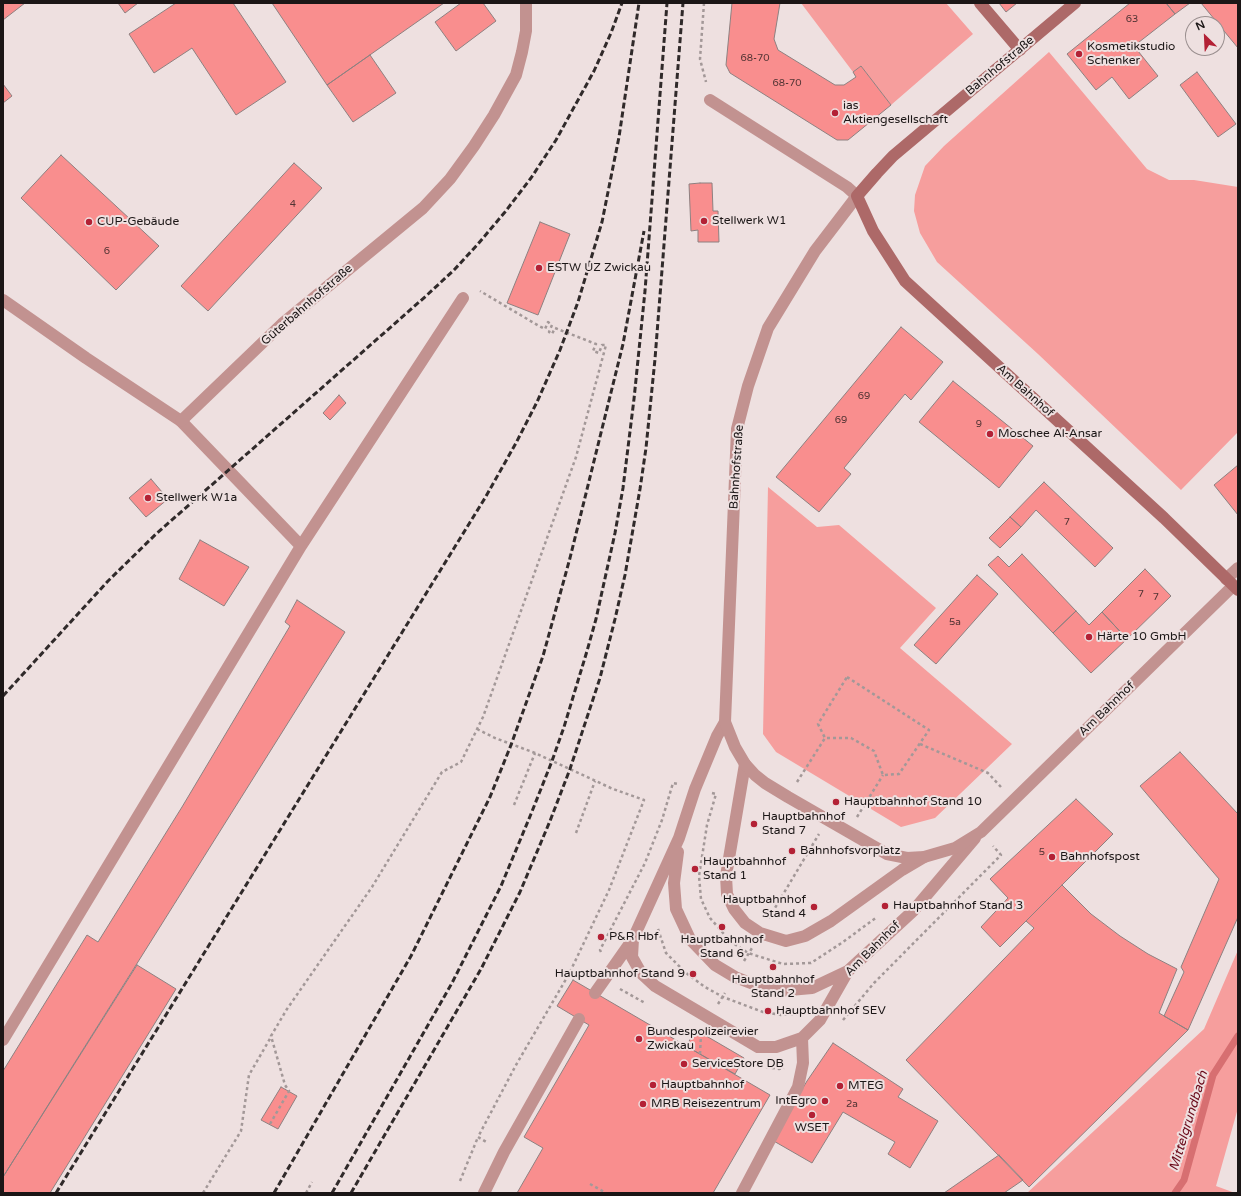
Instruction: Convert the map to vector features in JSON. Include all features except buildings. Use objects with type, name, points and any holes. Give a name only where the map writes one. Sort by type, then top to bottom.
[{"type":"street","name":"Güterbahnhofstraße","points":[[181,421],[282,324],[423,208],[450,179],[486,127],[516,75],[526,32],[526,3]]},
{"type":"street","points":[[980,3],[1020,50]]},
{"type":"street","name":"Bahnhofstraße","points":[[724,722],[737,429],[748,386],[768,328],[815,251],[857,196],[893,156],[1074,3]]},
{"type":"street","points":[[710,100],[847,187],[857,196]]},
{"type":"street","name":"Am Bahnhof","points":[[679,838],[674,883],[676,910],[690,939],[715,965],[735,977],[769,990],[784,991],[812,988],[848,971],[913,911],[980,832],[1232,585],[1159,513],[905,281],[873,231],[857,196]]},
{"type":"street","points":[[3,1040],[301,546],[463,298]]},
{"type":"street","points":[[3,300],[86,358],[181,421],[301,546]]},
{"type":"street","points":[[1232,585],[1238,568]]},
{"type":"street","name":"Am Bahnhof","points":[[724,722],[735,747],[745,764],[765,784],[887,854],[907,858],[924,856],[955,848],[980,832]]},
{"type":"street","name":"Am Bahnhof","points":[[724,722],[696,789],[679,838],[633,939],[632,957],[641,974],[655,986],[758,1047],[776,1047],[802,1038],[820,1020],[848,971]]},
{"type":"street","points":[[745,764],[726,876],[727,894],[737,914],[745,923],[760,933],[786,941],[805,936],[831,921],[924,856]]},
{"type":"street","points":[[595,993],[633,939]]},
{"type":"street","points":[[484,1193],[504,1152],[579,1019]]},
{"type":"street","points":[[742,1193],[798,1087],[803,1063],[802,1038]]},
{"type":"path","points":[[704,3],[700,59],[710,100]]},
{"type":"path","points":[[203,1193],[241,1131],[249,1075],[287,1009],[372,887],[442,772],[461,762],[488,703],[576,457],[606,345],[602,345],[599,353],[593,351],[596,344],[556,328],[552,334],[549,332],[552,324],[548,322],[545,329],[468,284],[463,298]]},
{"type":"path","points":[[824,738],[818,724],[847,677],[929,730],[899,774],[883,775]]},
{"type":"path","points":[[460,1181],[478,1138],[516,1065],[569,974],[609,890],[644,800],[613,789],[535,753],[500,740],[477,729]]},
{"type":"path","points":[[824,738],[851,738],[874,751],[883,775]]},
{"type":"path","points":[[788,797],[824,738]]},
{"type":"path","points":[[920,744],[988,772],[1014,800]]},
{"type":"path","points":[[514,805],[535,753]]},
{"type":"path","points":[[848,832],[883,775]]},
{"type":"path","points":[[576,833],[595,781]]},
{"type":"path","points":[[716,794],[707,825],[699,876],[701,899],[710,918],[730,941],[748,953],[783,964],[811,962],[843,942],[878,916]]},
{"type":"path","points":[[700,1034],[700,1054]]},
{"type":"path","points":[[270,1124],[289,1092],[285,1085],[271,1036]]},
{"type":"path","points":[[722,1067],[738,1057]]},
{"type":"path","points":[[478,1138],[504,1152]]},
{"type":"path","points":[[306,1193],[312,1182]]},
{"type":"path","points":[[590,1184],[606,1193]]},
{"type":"shaded area","points":[[801,3],[946,3],[973,34],[891,105],[861,66],[853,72]]},
{"type":"shaded area","points":[[1049,52],[1147,169],[1169,180],[1194,180],[1238,187],[1238,432],[1181,490],[1038,354],[937,262],[920,233],[914,211],[915,195],[925,166],[944,146]]},
{"type":"shaded area","points":[[768,487],[817,527],[839,525],[936,608],[900,648],[1012,744],[935,818],[901,827],[776,752],[763,734]]},
{"type":"shaded area","points":[[1238,950],[1238,1108],[1216,1186],[1235,1193],[1027,1193],[1204,1029]]},
{"type":"waterway","name":"Mittelgrundbach","points":[[1175,1193],[1184,1180],[1213,1075],[1238,1036]]},
{"type":"railway","points":[[3,696],[108,581],[156,534],[426,296],[454,270],[478,244],[531,178],[556,140],[594,71],[611,33],[622,3]]},
{"type":"railway","points":[[56,1193],[485,498],[537,402],[560,350],[578,302],[602,222],[619,137],[639,3]]},
{"type":"railway","points":[[332,1193],[452,983],[501,886],[552,761],[587,651],[596,619],[615,533],[623,488],[634,399],[645,291],[667,3]]},
{"type":"railway","points":[[351,1193],[481,969],[520,892],[570,769],[600,678],[625,575],[646,448],[655,359],[683,3]]},
{"type":"railway","points":[[274,1193],[411,956],[490,797],[511,745],[543,656],[570,558],[623,344],[644,231]]},
{"type":"place","name":"Kosmetikstudio Schenker","points":[[1079,54]]},
{"type":"place","name":"ias Aktiengesellschaft","points":[[835,113]]},
{"type":"place","name":"Stellwerk W1","points":[[704,221]]},
{"type":"place","name":"CUP-Gebäude","points":[[89,222]]},
{"type":"place","name":"ESTW UZ Zwickau","points":[[539,268]]},
{"type":"place","name":"Moschee Al-Ansar","points":[[990,434]]},
{"type":"place","name":"Stellwerk W1a","points":[[148,498]]},
{"type":"place","name":"Härte 10 GmbH","points":[[1089,637]]},
{"type":"place","name":"Hauptbahnhof Stand 10","points":[[836,802]]},
{"type":"place","name":"Hauptbahnhof Stand 7","points":[[754,824]]},
{"type":"place","name":"Bahnhofsvorplatz","points":[[792,851]]},
{"type":"place","name":"Bahnhofspost","points":[[1052,857]]},
{"type":"place","name":"Hauptbahnhof Stand 1","points":[[695,869]]},
{"type":"place","name":"Hauptbahnhof Stand 3","points":[[885,906]]},
{"type":"place","name":"Hauptbahnhof Stand 4","points":[[814,907]]},
{"type":"place","name":"Hauptbahnhof Stand 6","points":[[722,927]]},
{"type":"place","name":"P&R Hbf","points":[[601,937]]},
{"type":"place","name":"Hauptbahnhof Stand 2","points":[[773,967]]},
{"type":"place","name":"Hauptbahnhof Stand 9","points":[[693,974]]},
{"type":"place","name":"Hauptbahnhof SEV","points":[[768,1011]]},
{"type":"place","name":"Bundespolizeirevier Zwickau","points":[[639,1039]]},
{"type":"place","name":"ServiceStore DB","points":[[684,1064]]},
{"type":"place","name":"Hauptbahnhof","points":[[653,1085]]},
{"type":"place","name":"MTEG","points":[[840,1086]]},
{"type":"place","name":"IntEgro","points":[[825,1101]]},
{"type":"place","name":"MRB Reisezentrum","points":[[643,1104]]},
{"type":"place","name":"WSET","points":[[812,1115]]}]
